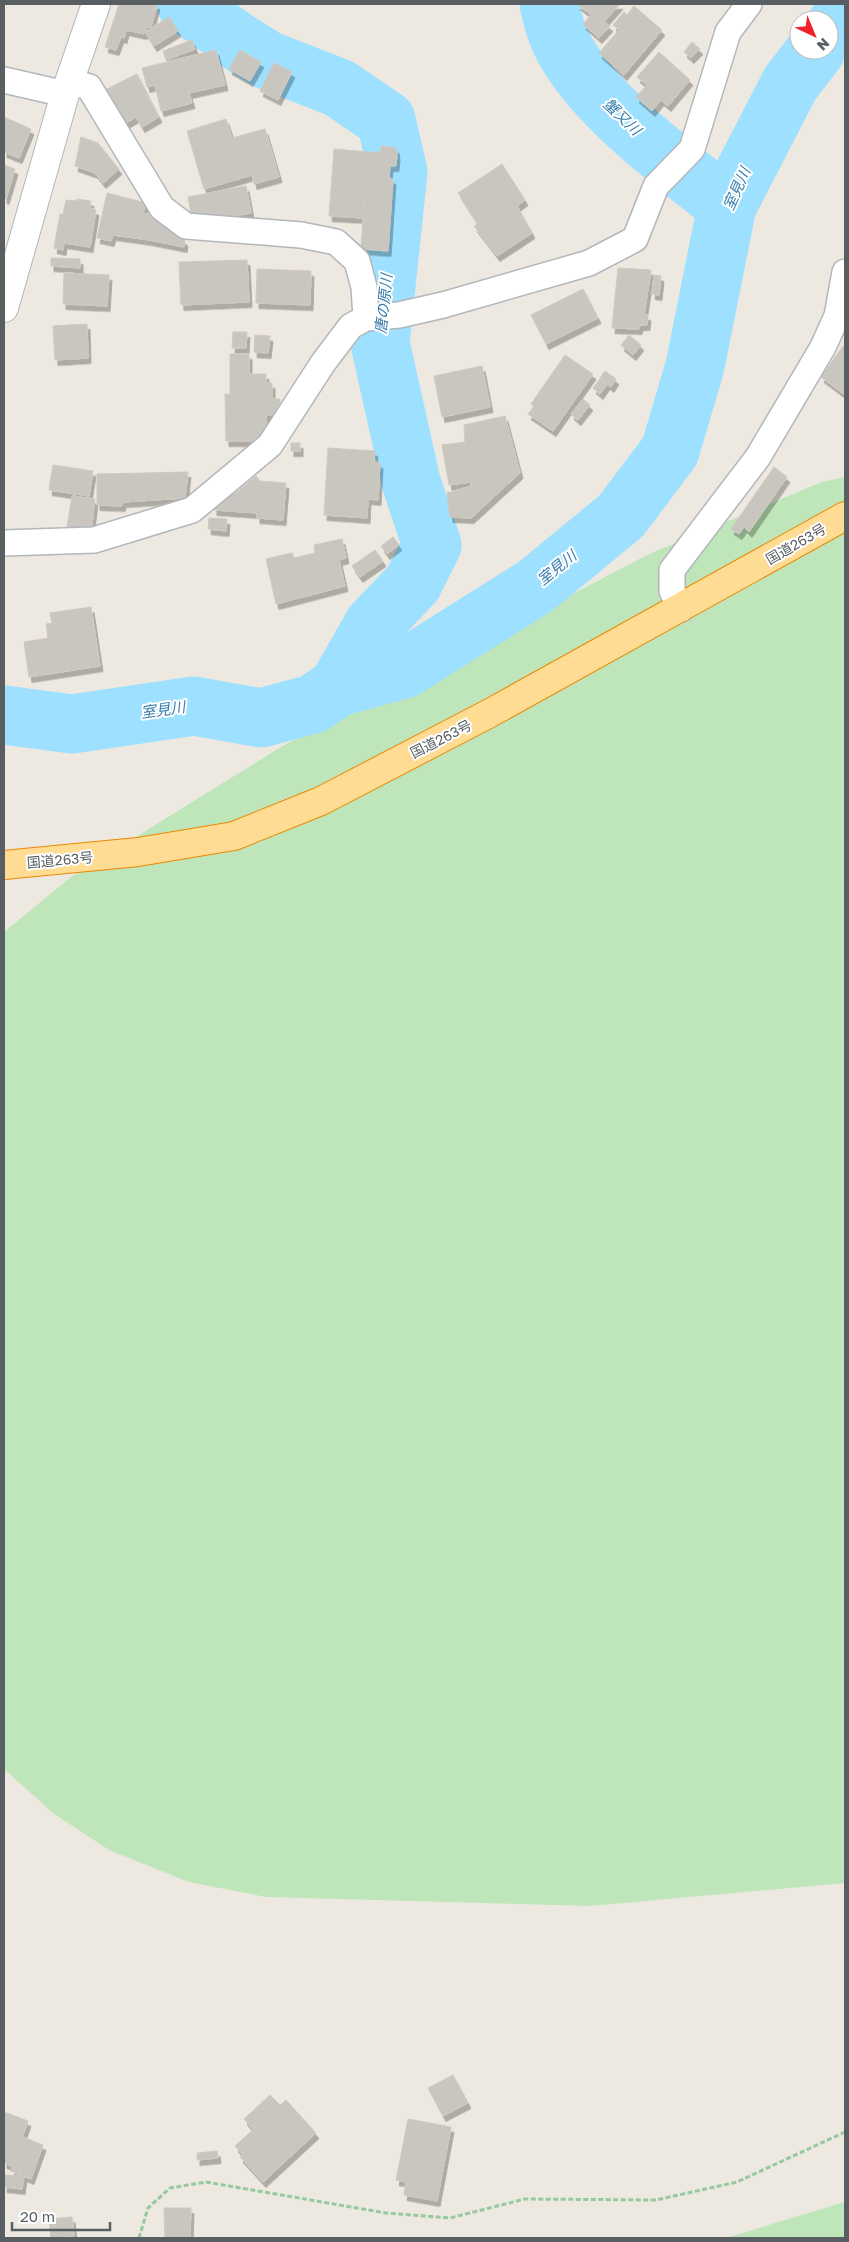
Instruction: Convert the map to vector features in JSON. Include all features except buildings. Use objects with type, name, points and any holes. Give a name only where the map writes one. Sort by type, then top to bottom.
[{"type":"highway","name":"国道263号","points":[[4,865],[138,852],[234,836],[320,801],[490,713],[681,609],[845,516]]},
{"type":"street","points":[[4,308],[67,87],[96,4]]},
{"type":"street","points":[[4,543],[94,540],[192,510],[270,445],[323,363],[351,326],[370,318],[399,315],[589,263],[635,239],[656,186],[692,150],[728,32],[749,4]]},
{"type":"street","points":[[4,80],[67,87],[90,87],[162,208],[186,226],[301,235],[336,242],[358,261],[370,318]]},
{"type":"street","points":[[681,609],[672,591],[672,570],[758,457],[823,347],[837,316],[845,272]]},
{"type":"path","points":[[139,2238],[148,2208],[170,2188],[197,2183],[206,2182],[386,2213],[450,2218],[525,2199],[656,2200],[737,2182],[845,2132]]},
{"type":"green space","points":[[845,477],[845,1883],[590,1906],[266,1897],[189,1882],[109,1850],[53,1813],[4,1769],[4,932],[71,877],[281,747],[647,555],[822,482]]},
{"type":"green space","points":[[845,2202],[845,2238],[726,2238]]},
{"type":"waterway","name":"唐の原川","points":[[186,4],[267,60],[339,88],[386,120],[398,172],[380,343],[411,482],[432,545],[413,583],[374,624],[338,687]]},
{"type":"waterway","name":"蟹又川","points":[[549,4],[557,33],[569,57],[608,105],[657,150],[727,206]]},
{"type":"waterway","name":"室見川","points":[[839,22],[845,14]]},
{"type":"waterway","name":"室見川","points":[[4,715],[72,724],[194,706],[261,718],[313,704],[338,687],[404,669],[536,586],[621,516],[670,451],[695,366],[727,206],[790,84],[808,60]]}]
